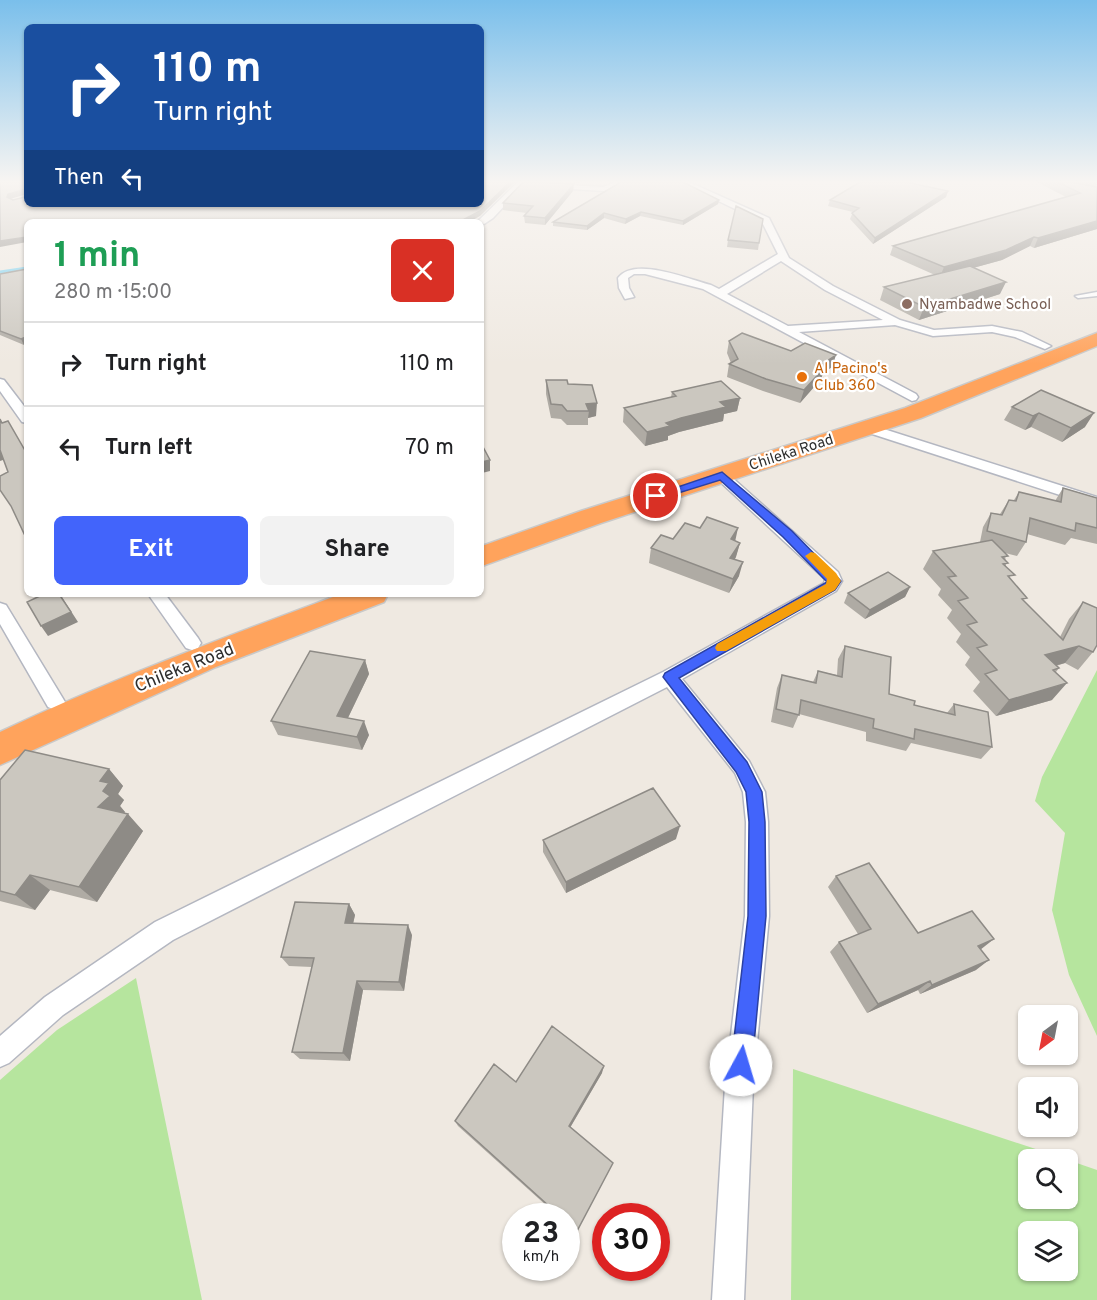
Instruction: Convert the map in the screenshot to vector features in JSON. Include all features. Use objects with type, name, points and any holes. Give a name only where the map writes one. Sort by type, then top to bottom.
[{"type":"highway","name":"Chileka Road","points":[[484,537],[707,462],[912,397],[1097,327]]},
{"type":"highway","name":"Chileka Road","points":[[484,555],[591,517],[913,413],[1097,339]]},
{"type":"highway","name":"Chileka Road","points":[[0,728],[192,643],[309,597]]},
{"type":"highway","name":"Chileka Road","points":[[0,749],[68,716],[204,658],[364,597]]},
{"type":"street","points":[[777,243],[785,260],[798,270],[896,322],[933,333],[992,328],[1018,334],[1045,346]]},
{"type":"street","points":[[719,294],[783,255]]},
{"type":"street","points":[[629,297],[622,278],[633,271],[656,273],[707,287],[912,397]]},
{"type":"street","points":[[787,329],[896,322]]},
{"type":"street","points":[[0,383],[24,415]]},
{"type":"street","points":[[868,428],[1097,502]]},
{"type":"street","points":[[0,1054],[54,1006],[164,931],[670,677],[830,587],[834,581],[788,534],[722,476]]},
{"type":"street","points":[[158,597],[192,643]]},
{"type":"street","points":[[0,609],[55,702]]},
{"type":"street","points":[[670,677],[742,767],[754,792],[757,822],[757,916],[739,1086],[728,1300]]},
{"type":"lane","points":[[1078,296],[1097,294]]},
{"type":"green space","points":[[1097,670],[1097,1036],[1069,975],[1052,910],[1065,833],[1035,801],[1042,777]]},
{"type":"green space","points":[[136,978],[202,1300],[0,1300],[0,1080],[57,1030]]},
{"type":"green space","points":[[793,1069],[1036,1149],[1018,1149],[1018,1209],[1078,1209],[1078,1163],[1097,1170],[1097,1300],[791,1300]]},
{"type":"building","points":[[905,243],[1022,243],[1006,250],[944,267],[893,246]]},
{"type":"building","points":[[970,266],[1006,282],[924,307],[884,287]]},
{"type":"building","points":[[24,270],[24,338],[21,339],[0,331],[0,274]]},
{"type":"building","points":[[742,333],[791,351],[805,343],[836,355],[821,365],[825,367],[804,390],[766,379],[729,364],[738,359],[729,341]]},
{"type":"building","points":[[546,380],[567,380],[568,384],[592,385],[597,403],[586,404],[589,411],[567,411],[562,405],[551,404]]},
{"type":"building","points":[[721,381],[740,398],[720,402],[726,407],[666,423],[670,426],[647,432],[624,408],[676,396],[672,392]]},
{"type":"building","points":[[1041,390],[1094,413],[1071,428],[1039,413],[1033,416],[1012,407]]},
{"type":"building","points":[[0,419],[2,423],[8,421],[24,449],[24,534],[11,506],[0,490],[0,476],[8,472],[0,450]]},
{"type":"building","points":[[484,449],[490,460],[484,462]]},
{"type":"building","points":[[1063,488],[1097,498],[1097,528],[1076,523],[1075,531],[1030,518],[1026,542],[987,531],[991,513],[1002,515],[1009,500],[1016,501],[1019,492],[1061,502]]},
{"type":"building","points":[[707,517],[738,528],[731,539],[740,543],[730,558],[743,562],[733,579],[651,548],[661,535],[673,539],[685,523],[700,528]]},
{"type":"building","points":[[992,540],[1008,556],[1002,557],[1008,563],[1003,564],[1015,575],[1008,576],[1027,598],[1022,599],[1063,640],[1083,602],[1097,608],[1097,645],[1093,652],[1079,646],[1045,655],[1059,668],[1053,670],[1067,683],[1009,700],[985,674],[997,670],[977,648],[987,645],[967,625],[977,622],[958,601],[968,598],[948,577],[956,576],[933,551]]},
{"type":"building","points":[[888,572],[910,587],[870,610],[848,593]]},
{"type":"building","points":[[38,597],[61,597],[71,612],[41,626],[27,602]]},
{"type":"building","points":[[845,646],[891,657],[889,694],[915,701],[914,705],[955,715],[954,704],[988,712],[992,747],[915,729],[914,739],[873,728],[874,719],[801,700],[799,715],[776,709],[782,675],[816,683],[818,671],[842,677]]},
{"type":"building","points":[[310,651],[365,660],[337,716],[364,721],[357,737],[271,721]]},
{"type":"building","points":[[25,750],[109,769],[100,781],[109,783],[103,791],[110,796],[98,807],[128,814],[79,887],[30,875],[15,895],[0,891],[0,780]]},
{"type":"building","points":[[653,788],[680,826],[566,882],[543,840]]},
{"type":"building","points":[[869,863],[918,933],[972,911],[994,939],[978,946],[989,960],[932,985],[930,981],[878,1004],[839,942],[871,929],[836,876]]},
{"type":"building","points":[[295,902],[349,904],[345,923],[408,925],[399,982],[357,981],[343,1053],[292,1052],[314,958],[281,957]]},
{"type":"building","points":[[552,1026],[604,1066],[569,1126],[613,1163],[580,1225],[580,1203],[546,1203],[455,1121],[494,1064],[516,1082]]},
{"type":"waterway","points":[[0,272],[24,268]]},
{"type":"slow traffic","points":[[722,648],[830,587],[834,581],[831,576],[811,556]]},
{"type":"place","name":"Nyambadwe School","points":[[907,304]]},
{"type":"place","name":"Al Pacino's Club 360","points":[[802,377]]},
{"type":"route","points":[[656,496],[722,476],[788,534],[834,581],[830,587],[670,677],[742,767],[754,792],[757,822],[757,916],[741,1065]]}]
